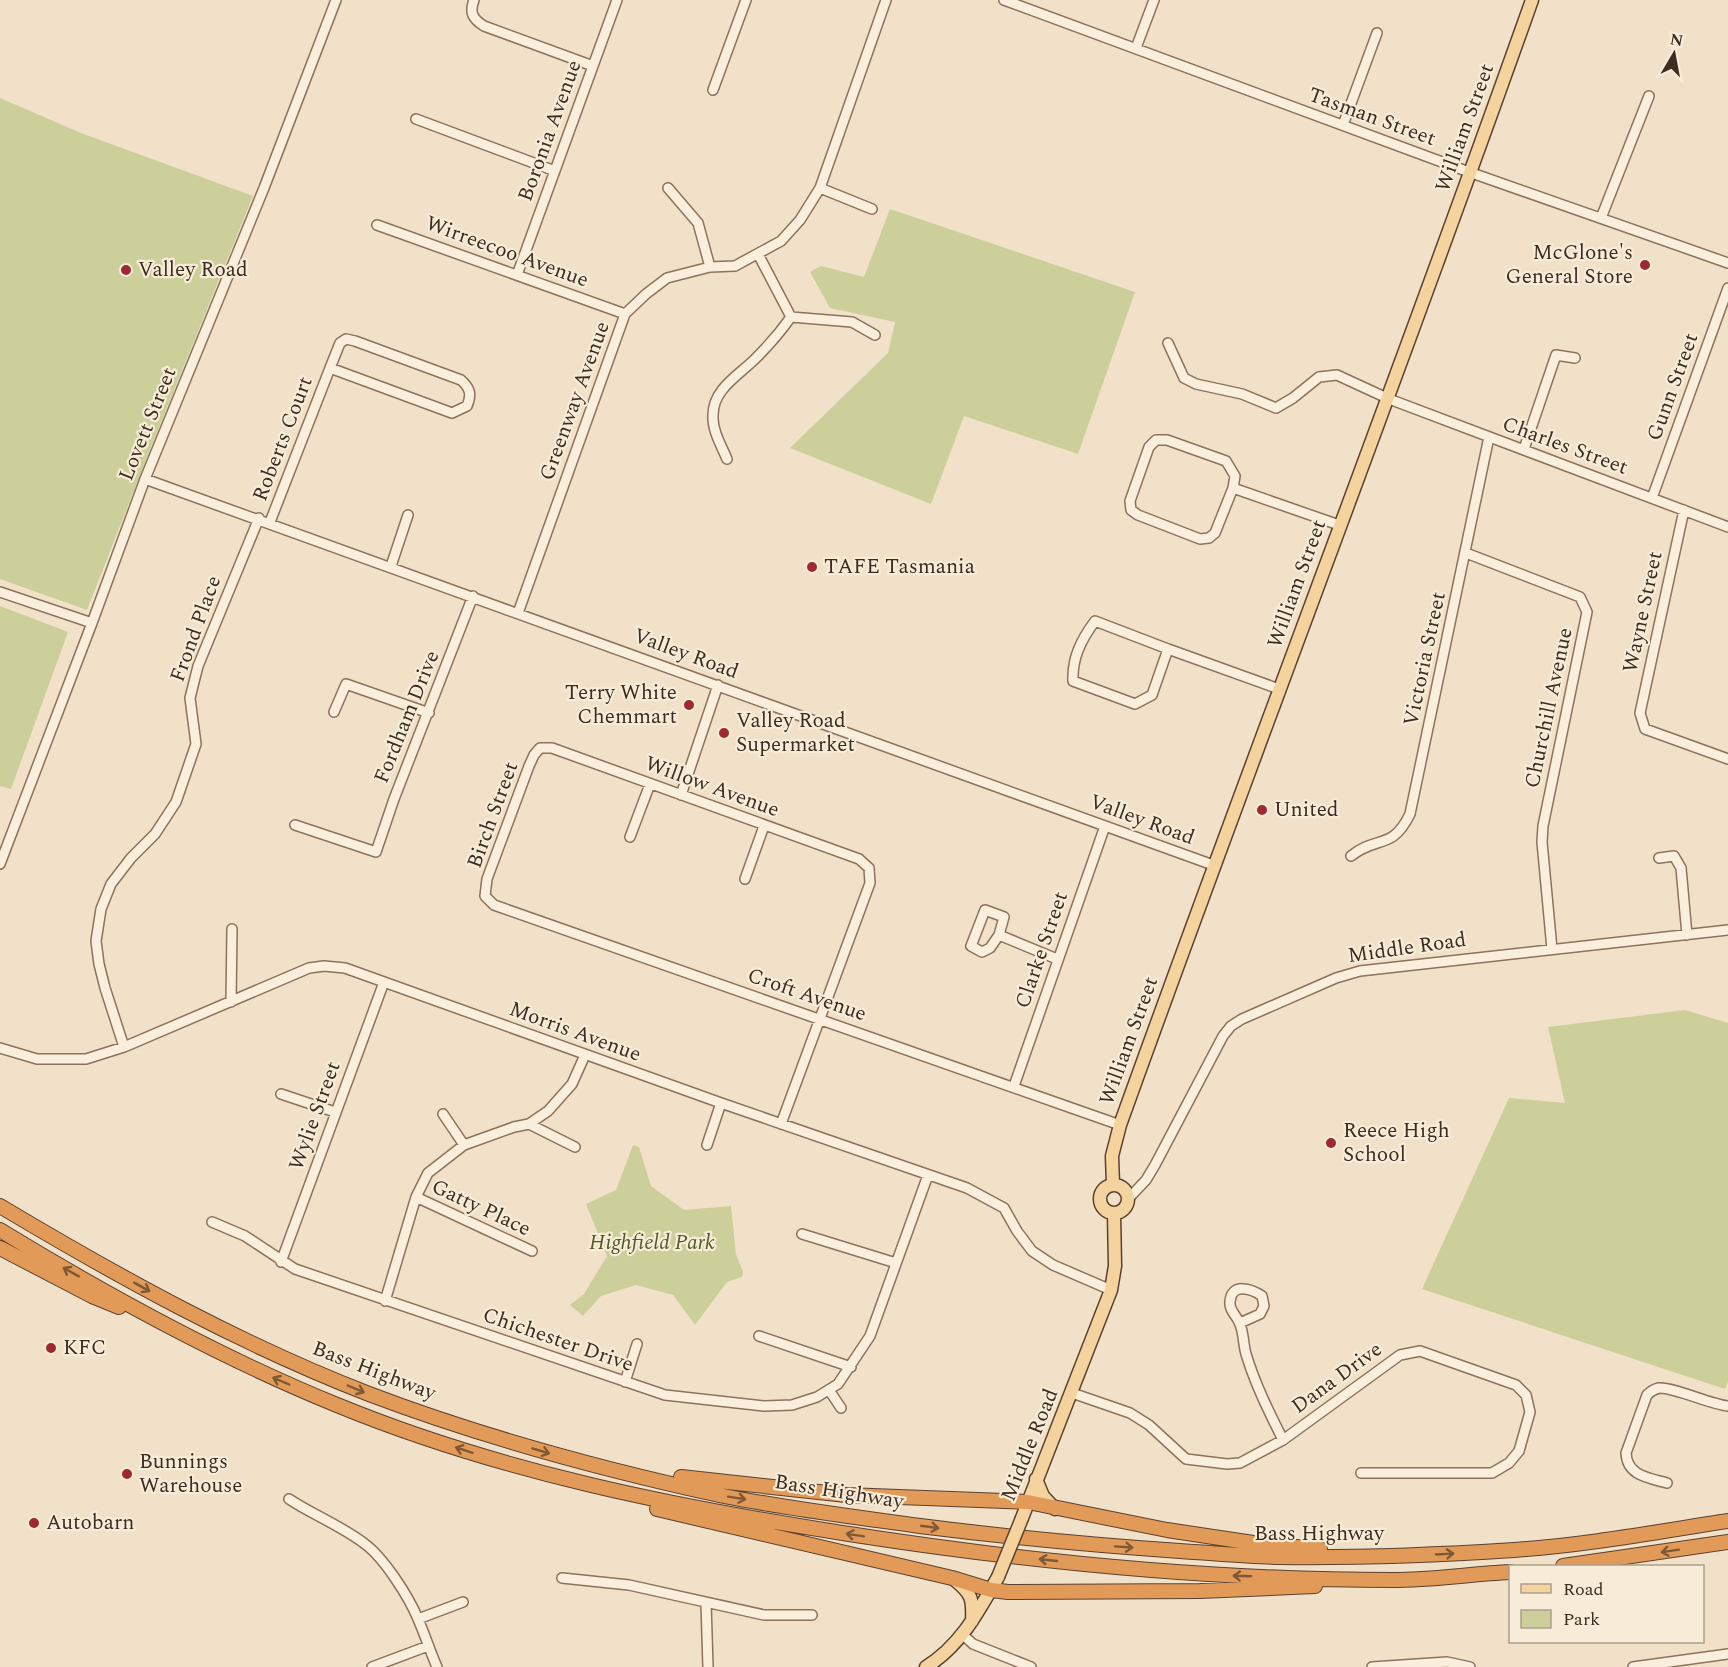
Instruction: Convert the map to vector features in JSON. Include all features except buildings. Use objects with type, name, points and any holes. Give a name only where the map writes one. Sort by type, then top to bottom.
[{"type":"highway","name":"Bass Highway","points":[[0,1206],[181,1310],[262,1349],[367,1393],[459,1426],[578,1462],[729,1497],[997,1536],[1276,1557],[1406,1556],[1578,1545],[1728,1521]]},
{"type":"highway","name":"Bass Highway","points":[[0,1230],[173,1329],[251,1368],[340,1406],[414,1434],[489,1458],[648,1499],[952,1550],[1100,1566],[1222,1575],[1396,1580],[1509,1572]]},
{"type":"highway","points":[[0,1248],[92,1296],[173,1329]]},
{"type":"highway","points":[[489,1458],[620,1501],[952,1578],[991,1590],[1008,1592],[1200,1591],[1396,1580]]},
{"type":"highway","points":[[578,1462],[714,1482],[846,1495],[1028,1503],[1167,1530],[1260,1544],[1406,1556]]},
{"type":"highway","points":[[1570,1565],[1728,1542]]},
{"type":"main road","name":"William Street","points":[[1113,1185],[1112,1156],[1120,1125],[1213,865],[1339,525],[1389,399],[1532,0]]},
{"type":"main road","points":[[1113,1185],[1125,1189],[1129,1198],[1126,1208],[1114,1213],[1105,1209],[1100,1197],[1105,1189],[1113,1185]]},
{"type":"main road","name":"Middle Road","points":[[926,1667],[944,1655],[963,1635],[998,1577],[1111,1290],[1115,1266],[1114,1213]]},
{"type":"main road","points":[[1036,1479],[1043,1496],[1055,1509]]},
{"type":"main road","points":[[952,1578],[968,1591],[973,1606],[972,1623]]},
{"type":"street","name":"Lovett Street","points":[[0,864],[2,852],[93,623],[145,479],[264,188],[336,0]]},
{"type":"street","points":[[474,0],[471,13],[484,26],[593,66]]},
{"type":"street","name":"Boronia Avenue","points":[[517,275],[617,0]]},
{"type":"street","points":[[713,90],[746,0]]},
{"type":"street","name":"Greenway Avenue","points":[[518,613],[625,314],[667,278],[710,267],[735,267],[781,241],[800,220],[820,188],[886,0]]},
{"type":"street","name":"Tasman Street","points":[[1004,0],[1469,172],[1728,263]]},
{"type":"street","points":[[1136,48],[1154,0]]},
{"type":"street","points":[[1343,125],[1377,33]]},
{"type":"street","points":[[1601,218],[1648,96]]},
{"type":"street","points":[[416,119],[555,171]]},
{"type":"street","points":[[668,188],[698,223],[710,267]]},
{"type":"street","points":[[820,188],[872,209]]},
{"type":"street","name":"Wirreecoo Avenue","points":[[377,225],[625,314]]},
{"type":"street","points":[[758,254],[791,317]]},
{"type":"street","name":"Gunn Street","points":[[1652,498],[1728,288]]},
{"type":"street","points":[[791,317],[852,322],[875,335]]},
{"type":"street","points":[[727,459],[715,430],[712,415],[714,402],[726,386],[757,357],[791,317]]},
{"type":"street","name":"Roberts Court","points":[[270,522],[330,368],[340,343],[346,339],[355,340],[461,380],[469,387],[470,398],[467,406],[452,413],[330,368]]},
{"type":"street","name":"Charles Street","points":[[1168,343],[1184,378],[1196,384],[1242,394],[1276,408],[1293,398],[1319,377],[1337,375],[1389,399],[1728,527]]},
{"type":"street","points":[[1524,449],[1556,355],[1575,358]]},
{"type":"street","name":"Victoria Street","points":[[1352,856],[1362,848],[1391,840],[1410,814],[1489,437]]},
{"type":"street","points":[[1156,440],[1167,440],[1226,461],[1235,476],[1233,488],[1215,533],[1209,538],[1200,539],[1138,515],[1131,510],[1130,501],[1145,458],[1149,447],[1156,440]]},
{"type":"street","name":"Valley Road","points":[[145,479],[259,518],[1213,865]]},
{"type":"street","points":[[1233,488],[1339,525]]},
{"type":"street","name":"Wayne Street","points":[[1684,510],[1640,713],[1641,722],[1645,729],[1728,759]]},
{"type":"street","points":[[391,566],[408,515]]},
{"type":"street","name":"Frond Place","points":[[124,1047],[99,963],[96,941],[101,909],[111,884],[131,858],[155,834],[176,802],[196,744],[190,698],[198,666],[259,518]]},
{"type":"street","name":"Churchill Avenue","points":[[1466,553],[1580,597],[1587,612],[1543,826],[1542,842],[1552,949]]},
{"type":"street","points":[[0,592],[93,623]]},
{"type":"street","name":"Fordham Drive","points":[[295,825],[376,852],[394,799],[473,596]]},
{"type":"street","points":[[1167,649],[1152,695],[1135,704],[1073,681],[1073,666],[1084,636],[1095,621],[1279,689]]},
{"type":"street","points":[[334,712],[346,684],[429,712]]},
{"type":"street","points":[[681,795],[718,685]]},
{"type":"street","name":"Willow Avenue","points":[[540,748],[552,748],[859,860],[868,868],[870,883],[819,1017]]},
{"type":"street","name":"Birch Street","points":[[485,896],[487,879],[529,766],[540,748]]},
{"type":"street","points":[[630,837],[650,784]]},
{"type":"street","points":[[745,879],[764,826]]},
{"type":"street","name":"Clarke Street","points":[[1014,1086],[1105,826]]},
{"type":"street","points":[[1659,858],[1674,856],[1681,868],[1687,934]]},
{"type":"street","name":"Croft Avenue","points":[[485,896],[494,905],[819,1017],[1120,1125]]},
{"type":"street","points":[[985,910],[1004,917],[999,935],[990,948],[982,952],[971,946],[985,910]]},
{"type":"street","points":[[231,1002],[234,937],[232,929]]},
{"type":"street","name":"Middle Road","points":[[1129,1198],[1155,1165],[1223,1036],[1242,1019],[1336,978],[1360,971],[1728,930]]},
{"type":"street","points":[[999,935],[1057,959]]},
{"type":"street","name":"Morris Avenue","points":[[0,1048],[37,1059],[86,1059],[124,1047],[309,968],[324,966],[345,968],[585,1055],[967,1188],[1004,1208],[1032,1251],[1053,1265],[1111,1290]]},
{"type":"street","name":"Wylie Street","points":[[281,1262],[384,982]]},
{"type":"street","points":[[781,1124],[819,1017]]},
{"type":"street","points":[[386,1301],[416,1197],[428,1173],[464,1145],[529,1124],[548,1111],[572,1084],[585,1055]]},
{"type":"street","points":[[281,1094],[335,1112]]},
{"type":"street","points":[[707,1145],[721,1103]]},
{"type":"street","points":[[443,1114],[464,1145]]},
{"type":"street","points":[[529,1124],[575,1147]]},
{"type":"street","name":"Chichester Drive","points":[[212,1222],[245,1236],[281,1262],[295,1269],[665,1395],[764,1406],[792,1405],[817,1398],[838,1384],[870,1336],[928,1176]]},
{"type":"street","name":"Gatty Place","points":[[416,1197],[532,1251]]},
{"type":"street","points":[[802,1234],[896,1263]]},
{"type":"street","points":[[1240,1323],[1246,1353],[1262,1396],[1283,1440]]},
{"type":"street","points":[[759,1336],[851,1367]]},
{"type":"street","points":[[625,1382],[637,1344]]},
{"type":"street","name":"Dana Drive","points":[[1072,1393],[1130,1413],[1149,1425],[1186,1459],[1227,1464],[1240,1462],[1283,1440],[1400,1355],[1420,1351],[1516,1385],[1526,1395],[1530,1412],[1518,1451],[1509,1462],[1492,1473],[1361,1473]]},
{"type":"street","points":[[1667,1483],[1637,1474],[1626,1461],[1626,1453],[1647,1395],[1652,1390],[1666,1389],[1728,1406]]},
{"type":"street","points":[[830,1390],[840,1408]]},
{"type":"street","points":[[289,1499],[310,1514],[336,1525],[376,1553],[418,1618],[436,1667]]},
{"type":"street","points":[[561,1578],[629,1585],[764,1615],[812,1615]]},
{"type":"street","points":[[418,1618],[463,1602]]},
{"type":"street","points":[[706,1603],[708,1667]]},
{"type":"street","points":[[963,1635],[973,1644],[1030,1667]]},
{"type":"street","points":[[372,1667],[428,1646]]},
{"type":"street","points":[[1633,1667],[1728,1654]]},
{"type":"street","points":[[1372,1667],[1447,1662],[1470,1667]]},
{"type":"green space","points":[[0,98],[81,133],[253,196],[87,610],[0,579]]},
{"type":"green space","points":[[890,209],[1135,292],[1078,454],[964,416],[931,504],[790,448],[888,353],[895,322],[830,308],[810,272],[821,266],[864,277]]},
{"type":"green space","points":[[0,606],[68,632],[11,789],[0,786]]},
{"type":"green space","points":[[1685,1010],[1728,1023],[1728,1382],[1725,1389],[1422,1289],[1509,1098],[1565,1103],[1548,1027]]},
{"type":"green space","name":"Highfield Park","points":[[633,1145],[639,1147],[651,1186],[684,1210],[731,1206],[736,1254],[743,1272],[742,1277],[727,1282],[695,1325],[673,1295],[636,1285],[601,1296],[583,1316],[570,1305],[584,1294],[607,1256],[586,1204],[616,1190]]},
{"type":"place","name":"McGlone's General Store","points":[[1645,265]]},
{"type":"place","name":"Valley Road","points":[[126,270]]},
{"type":"place","name":"TAFE Tasmania","points":[[812,567]]},
{"type":"place","name":"Terry White Chemmart","points":[[689,705]]},
{"type":"place","name":"Valley Road Supermarket","points":[[724,733]]},
{"type":"place","name":"United","points":[[1262,810]]},
{"type":"place","name":"Reece High School","points":[[1331,1143]]},
{"type":"place","name":"KFC","points":[[51,1348]]},
{"type":"place","name":"Bunnings Warehouse","points":[[127,1474]]},
{"type":"place","name":"Autobarn","points":[[34,1523]]}]
